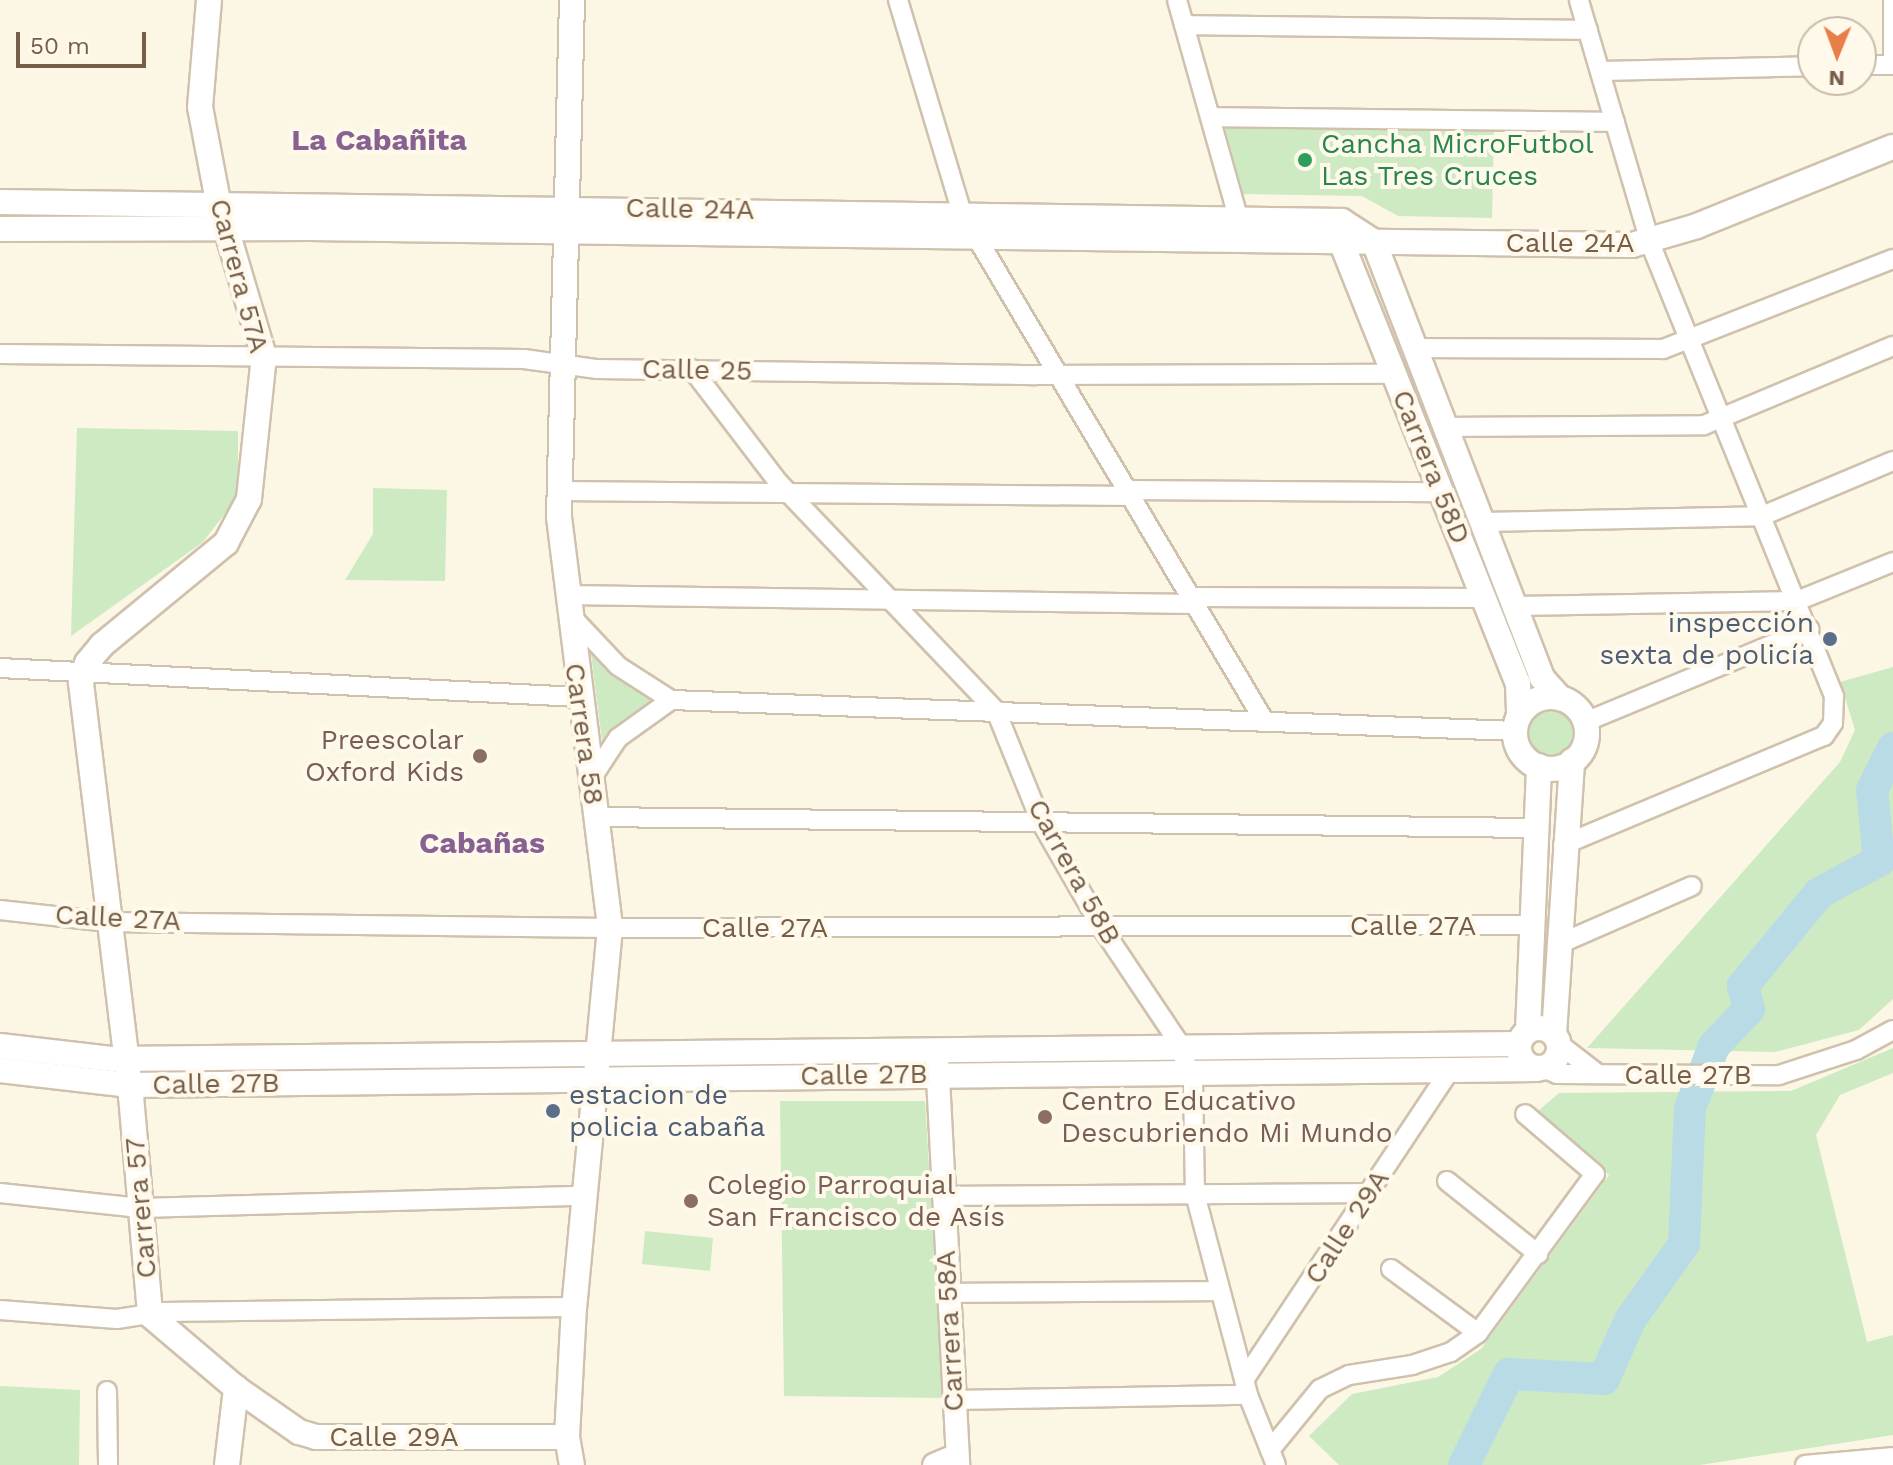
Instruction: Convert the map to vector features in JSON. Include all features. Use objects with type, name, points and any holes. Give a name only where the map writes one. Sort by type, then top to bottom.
[{"type":"main road","name":"Carrera 57A","points":[[83,674],[102,645],[212,556],[237,529],[249,499],[264,356],[224,228],[199,91],[209,0]]},
{"type":"main road","name":"Carrera 58","points":[[572,0],[566,364],[559,491],[567,604],[610,928],[582,1196],[574,1307],[567,1437],[572,1465]]},
{"type":"main road","name":"Calle 24A","points":[[0,202],[218,201],[976,236],[1336,230],[1349,224],[1374,242],[1650,242],[1893,147]]},
{"type":"main road","name":"Calle 24A","points":[[0,229],[224,228],[962,213],[1238,217],[1336,230]]},
{"type":"main road","name":"Carrera 58D","points":[[1336,230],[1518,683],[1517,724]]},
{"type":"main road","name":"Carrera 58D","points":[[1374,242],[1542,678],[1560,698]]},
{"type":"main road","name":"Carrera 57","points":[[83,674],[108,922],[130,1085],[150,1315],[236,1388]]},
{"type":"main road","points":[[1539,766],[1524,1063],[1540,1069],[1554,1062],[1563,845],[1572,761],[1583,747],[1585,722],[1560,698],[1539,699],[1517,724],[1524,756],[1539,766],[1572,761]]},
{"type":"main road","points":[[1524,1037],[1544,1028],[1556,1039]]},
{"type":"main road","name":"Calle 27B","points":[[1186,1062],[1524,1037]]},
{"type":"main road","name":"Calle 27B","points":[[0,1046],[127,1059],[596,1068]]},
{"type":"main road","name":"Calle 27B","points":[[0,1070],[130,1085],[596,1068],[938,1064],[1186,1062],[1448,1073],[1540,1069]]},
{"type":"main road","points":[[227,1465],[236,1388]]},
{"type":"main road","name":"Calle 29A","points":[[236,1388],[299,1432],[316,1437],[567,1437]]},
{"type":"street","points":[[898,0],[962,213],[1265,722]]},
{"type":"street","points":[[1177,0],[1238,217]]},
{"type":"street","points":[[1563,845],[1824,736],[1833,723],[1834,696],[1650,242],[1579,0]]},
{"type":"street","points":[[1893,0],[1893,64]]},
{"type":"street","points":[[1184,25],[1588,30]]},
{"type":"street","points":[[1600,71],[1797,66]]},
{"type":"street","points":[[1210,117],[1615,122]]},
{"type":"street","points":[[1415,348],[1663,349],[1893,259]]},
{"type":"street","points":[[1445,427],[1678,428],[1704,425],[1893,346]]},
{"type":"street","name":"Calle 25","points":[[0,354],[524,359],[566,364],[692,369],[1394,374]]},
{"type":"street","name":"Carrera 58B","points":[[692,369],[788,493],[996,711],[1041,822],[1102,928],[1186,1062]]},
{"type":"street","points":[[1482,522],[1762,516],[1893,461]]},
{"type":"street","points":[[559,491],[1441,492]]},
{"type":"street","points":[[1514,606],[1797,601],[1893,562]]},
{"type":"street","points":[[567,604],[888,599],[1193,601],[1484,598]]},
{"type":"street","points":[[567,604],[618,666],[671,700],[1265,722],[1517,724]]},
{"type":"street","points":[[1585,722],[1809,629]]},
{"type":"street","points":[[0,668],[579,697]]},
{"type":"street","points":[[591,779],[618,738],[671,700]]},
{"type":"street","points":[[596,817],[1536,828]]},
{"type":"street","points":[[1557,945],[1692,886]]},
{"type":"street","name":"Calle 27A","points":[[0,910],[108,922],[610,928],[1532,925]]},
{"type":"street","name":"Calle 27B","points":[[1540,1069],[1557,1074],[1779,1075],[1856,1050],[1893,1030]]},
{"type":"street","name":"Calle 27B","points":[[1556,1039],[1598,1074]]},
{"type":"street","points":[[1186,1062],[1195,1194],[1246,1388],[1273,1457]]},
{"type":"street","name":"Carrera 58A","points":[[938,1064],[942,1196],[958,1460]]},
{"type":"street","name":"Calle 29A","points":[[1246,1388],[1448,1073]]},
{"type":"street","points":[[1273,1457],[1320,1389],[1349,1375],[1412,1365],[1451,1352],[1478,1333],[1538,1254],[1595,1174],[1525,1114]]},
{"type":"street","points":[[1447,1181],[1538,1254]]},
{"type":"street","points":[[0,1193],[140,1208],[582,1196]]},
{"type":"street","points":[[942,1196],[1370,1193]]},
{"type":"street","points":[[1391,1269],[1478,1333]]},
{"type":"street","points":[[947,1293],[1220,1291]]},
{"type":"street","points":[[0,1310],[117,1319],[150,1315],[574,1307]]},
{"type":"street","points":[[954,1400],[1246,1388]]},
{"type":"street","points":[[107,1391],[108,1465]]},
{"type":"street","points":[[1805,1465],[1893,1457]]},
{"type":"street","points":[[934,1465],[958,1460]]},
{"type":"green space","points":[[1224,124],[1494,129],[1492,218],[1398,216],[1362,196],[1243,194]]},
{"type":"green space","points":[[77,428],[238,431],[238,483],[233,503],[203,542],[71,636]]},
{"type":"green space","points":[[373,488],[447,490],[445,581],[345,580],[373,534]]},
{"type":"green space","points":[[591,654],[658,700],[636,712],[603,748]]},
{"type":"green space","points":[[1893,667],[1893,999],[1859,1030],[1775,1052],[1587,1048],[1840,762],[1855,730],[1840,682]]},
{"type":"green space","points":[[1551,707],[1570,714],[1577,733],[1570,752],[1551,759],[1532,752],[1525,733],[1532,714]]},
{"type":"green space","points":[[1893,1048],[1893,1073],[1840,1095],[1816,1135],[1867,1342],[1893,1335],[1893,1435],[1700,1465],[1339,1465],[1309,1436],[1352,1394],[1438,1377],[1481,1349],[1609,1175],[1538,1111],[1559,1093],[1791,1091]]},
{"type":"green space","points":[[780,1101],[925,1101],[943,1398],[784,1396]]},
{"type":"green space","points":[[645,1231],[713,1238],[710,1271],[642,1264]]},
{"type":"green space","points":[[0,1386],[80,1390],[79,1465],[0,1465]]},
{"type":"waterway","points":[[1464,1465],[1509,1374],[1604,1379],[1630,1320],[1684,1244],[1690,1108],[1714,1046],[1749,1009],[1743,986],[1819,893],[1879,861],[1872,790],[1893,748]]},
{"type":"place","name":"Cancha MicroFutbol Las Tres Cruces","points":[[1305,160]]},
{"type":"place","name":"inspección sexta de policía","points":[[1830,639]]},
{"type":"place","name":"Preescolar Oxford Kids","points":[[480,756]]},
{"type":"place","name":"estacion de policia cabaña","points":[[553,1111]]},
{"type":"place","name":"Centro Educativo Descubriendo Mi Mundo","points":[[1045,1117]]},
{"type":"place","name":"Colegio Parroquial San Francisco de Asís","points":[[691,1201]]},
{"type":"district","name":"La Cabañita","points":[[379,140]]},
{"type":"district","name":"Cabañas","points":[[482,843]]}]
